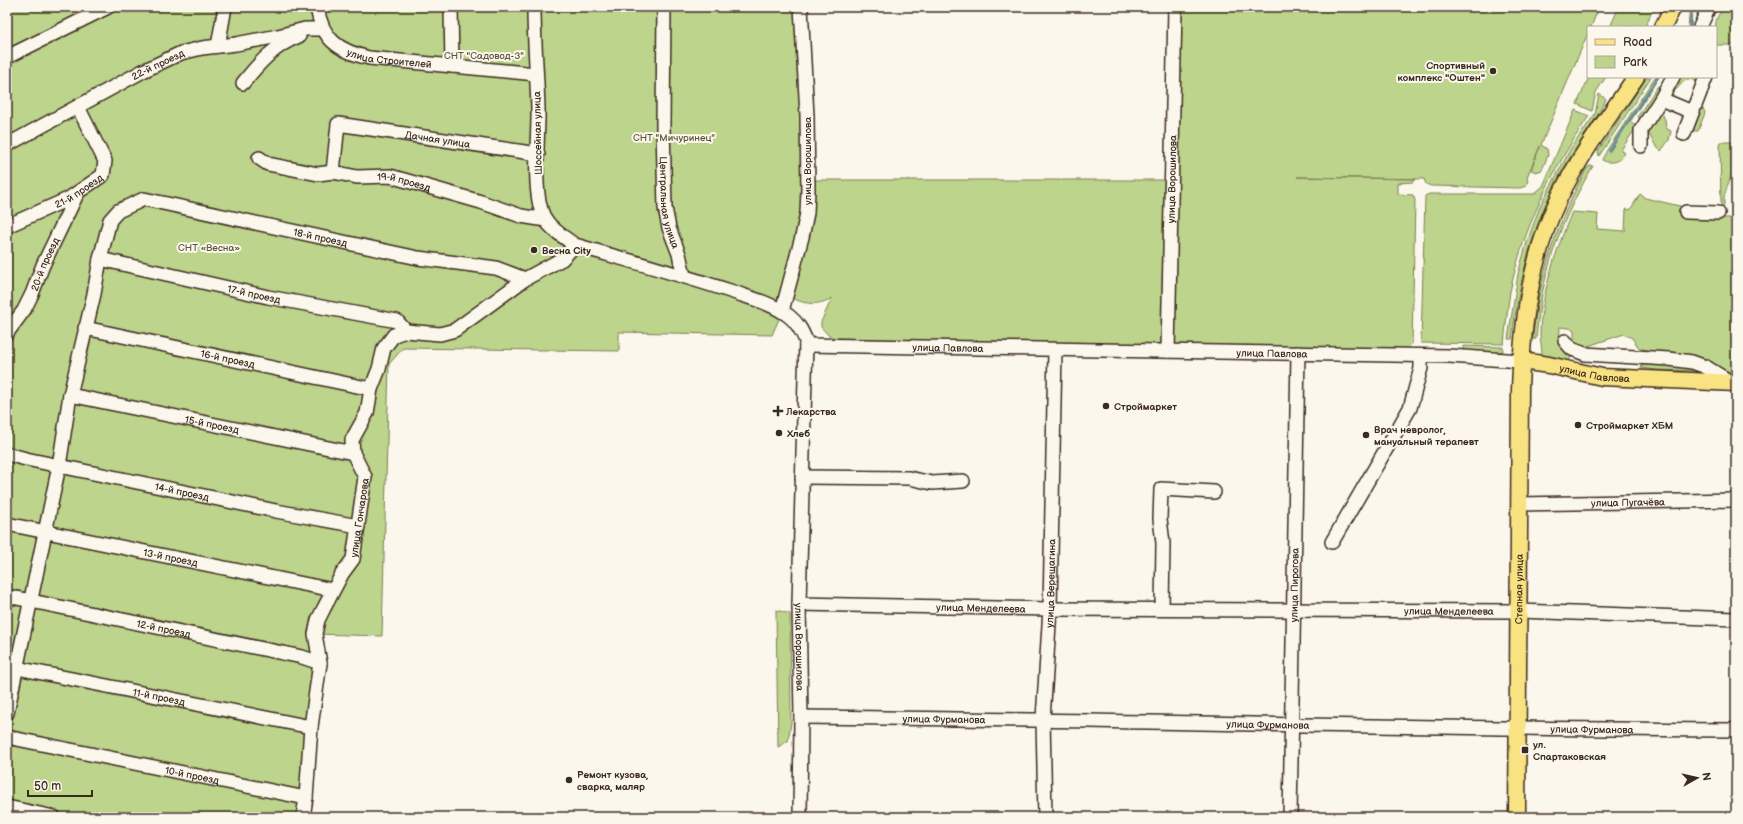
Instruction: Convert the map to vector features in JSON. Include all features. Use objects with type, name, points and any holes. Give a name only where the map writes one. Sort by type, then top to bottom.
[{"type":"main road","points":[[1664,26],[1673,7]]},
{"type":"main road","points":[[1616,378],[1545,358],[1534,352],[1530,344],[1530,287],[1542,241],[1559,198],[1579,162],[1635,78]]},
{"type":"main road","name":"Степная улица","points":[[1517,817],[1521,361],[1524,319],[1530,287]]},
{"type":"main road","name":"улица Павлова","points":[[1521,361],[1549,365],[1587,375],[1616,378],[1734,383]]},
{"type":"street","points":[[7,57],[108,7]]},
{"type":"street","points":[[218,46],[225,7]]},
{"type":"street","points":[[243,83],[268,54],[290,39],[323,29],[317,7]]},
{"type":"street","points":[[451,7],[452,66]]},
{"type":"street","name":"Шоссейная улица","points":[[534,7],[538,109],[538,191],[541,209],[546,220],[564,238],[575,245]]},
{"type":"street","name":"Центральная улица","points":[[664,7],[663,127],[665,208],[669,228],[679,254],[684,276]]},
{"type":"street","name":"улица Ворошилова","points":[[782,312],[807,213],[807,115],[801,7]]},
{"type":"street","name":"улица Ворошилова","points":[[1168,351],[1175,7]]},
{"type":"street","points":[[1700,26],[1709,7]]},
{"type":"street","name":"22-й проезд","points":[[7,145],[143,71],[181,53],[202,48],[278,36],[304,29],[323,29]]},
{"type":"street","name":"улица Строителей","points":[[323,29],[331,41],[351,54],[369,58],[536,74]]},
{"type":"street","points":[[1641,146],[1641,130],[1672,78]]},
{"type":"street","points":[[1684,134],[1706,78]]},
{"type":"street","points":[[1661,99],[1692,112]]},
{"type":"street","name":"21-й проезд","points":[[7,226],[68,199],[103,175],[105,161],[78,106]]},
{"type":"street","name":"Дачная улица","points":[[333,172],[338,124],[538,154]]},
{"type":"street","name":"19-й проезд","points":[[259,158],[268,164],[318,174],[333,172],[357,178],[390,176],[481,202],[521,216],[546,220]]},
{"type":"street","name":"20-й проезд","points":[[7,333],[24,310],[65,216],[77,193]]},
{"type":"street","name":"18-й проезд","points":[[100,259],[110,220],[118,211],[144,199],[418,258],[496,268],[525,279]]},
{"type":"street","points":[[1686,212],[1718,213]]},
{"type":"street","points":[[353,452],[352,440],[368,413],[371,389],[379,369],[384,348],[394,335],[406,331],[440,334],[455,330],[525,279],[562,259],[575,245],[684,276],[769,305],[795,321],[800,328],[806,345]]},
{"type":"street","points":[[7,713],[12,667],[30,601],[59,466],[70,394],[94,294],[100,259]]},
{"type":"street","name":"17-й проезд","points":[[100,259],[268,297],[398,321],[406,331]]},
{"type":"street","name":"16-й проезд","points":[[85,328],[371,389]]},
{"type":"street","points":[[1565,341],[1572,349],[1585,354],[1669,359],[1692,362],[1706,367],[1734,383]]},
{"type":"street","name":"улица Ворошилова","points":[[800,817],[801,717],[799,604],[806,345]]},
{"type":"street","name":"улица Павлова","points":[[806,345],[1477,357],[1521,361]]},
{"type":"street","name":"улица Верещагина","points":[[1045,817],[1043,720],[1050,609],[1055,350]]},
{"type":"street","name":"улица Пирогова","points":[[1290,817],[1298,353]]},
{"type":"street","points":[[1332,542],[1410,408],[1421,368],[1421,356]]},
{"type":"street","name":"15-й проезд","points":[[70,394],[353,452]]},
{"type":"street","name":"улица Гончарова","points":[[303,817],[306,798],[311,727],[320,663],[316,634],[318,620],[353,559],[362,503],[365,477],[353,452]]},
{"type":"street","name":"14-й проезд","points":[[7,454],[283,512],[358,526]]},
{"type":"street","points":[[802,477],[909,478],[932,483],[963,481]]},
{"type":"street","points":[[1162,609],[1163,543],[1160,519],[1161,489],[1214,492]]},
{"type":"street","name":"улица Пугачёва","points":[[1519,504],[1736,500]]},
{"type":"street","name":"13-й проезд","points":[[7,524],[334,590]]},
{"type":"street","name":"12-й проезд","points":[[7,596],[302,657],[320,663]]},
{"type":"street","name":"улица Менделеева","points":[[799,604],[1050,609],[1518,612],[1736,619]]},
{"type":"street","name":"11-й проезд","points":[[12,667],[311,727]]},
{"type":"street","name":"улица Фурманова","points":[[801,717],[1043,720],[1517,730],[1736,730]]},
{"type":"street","name":"10-й проезд","points":[[7,737],[306,798]]},
{"type":"street","points":[[7,807],[54,817]]},
{"type":"green space","name":"СНТ «Весна»","points":[[7,7],[801,7],[808,180],[1171,180],[1168,347],[835,338],[829,336],[821,327],[821,322],[832,298],[822,302],[805,303],[789,296],[772,335],[619,332],[619,351],[403,348],[389,364],[382,636],[316,634],[303,817],[7,817]]},
{"type":"green space","points":[[1179,7],[1599,7],[1591,26],[1587,26],[1587,35],[1541,145],[1547,149],[1548,155],[1542,170],[1536,172],[1531,170],[1540,146],[1527,177],[1528,180],[1526,186],[1520,188],[1431,186],[1426,184],[1424,179],[1297,177],[1415,179],[1413,182],[1398,183],[1398,194],[1413,195],[1415,200],[1412,344],[1407,349],[1176,346],[1174,343]]},
{"type":"green space","points":[[1619,7],[1654,7],[1645,26],[1610,26]]},
{"type":"green space","points":[[1690,7],[1698,7],[1706,11],[1705,13],[1692,12],[1691,26],[1688,26]]},
{"type":"green space","points":[[1726,9],[1736,10],[1736,45],[1717,45],[1717,26],[1716,26],[1717,19],[1722,11]]},
{"type":"green space","points":[[1589,78],[1605,78],[1596,92],[1592,111],[1577,104]]},
{"type":"green space","points":[[1646,78],[1650,78],[1599,156],[1598,151]]},
{"type":"green space","points":[[1654,78],[1658,78],[1630,122],[1637,127],[1637,134],[1633,132],[1621,150],[1625,153],[1621,158],[1609,162],[1602,160]]},
{"type":"green space","points":[[1668,78],[1642,125],[1638,116],[1657,87]]},
{"type":"green space","points":[[1675,78],[1702,78],[1700,83],[1691,79],[1684,81],[1672,94],[1668,92]]},
{"type":"green space","points":[[1599,94],[1606,99],[1563,169],[1543,209],[1523,273],[1512,339],[1508,339],[1518,274],[1527,242],[1540,206],[1571,148],[1595,114]]},
{"type":"green space","points":[[1699,108],[1703,108],[1705,113],[1698,131],[1695,131],[1691,127]]},
{"type":"green space","points":[[1575,110],[1589,116],[1563,157],[1540,200],[1531,222],[1510,292],[1504,344],[1421,343],[1425,196],[1429,194],[1534,194],[1543,186]]},
{"type":"green space","points":[[1660,111],[1665,119],[1666,128],[1671,131],[1669,140],[1661,151],[1654,143],[1645,127]]},
{"type":"green space","points":[[1720,142],[1736,142],[1736,160],[1724,197],[1724,206],[1721,206]]},
{"type":"green space","points":[[1593,166],[1571,208],[1554,249],[1543,292],[1536,339],[1533,339],[1539,294],[1544,272],[1558,230],[1576,188],[1587,168]]},
{"type":"green space","points":[[1640,194],[1645,198],[1684,207],[1717,218],[1736,218],[1736,373],[1639,348],[1632,338],[1624,334],[1585,347],[1574,346],[1574,330],[1560,327],[1559,345],[1571,356],[1570,359],[1568,361],[1542,355],[1540,333],[1543,303],[1556,255],[1572,212],[1598,214],[1597,229],[1625,231],[1626,210],[1630,210]]},
{"type":"green space","points":[[1463,346],[1503,347],[1503,351],[1495,353],[1465,351],[1463,350]]},
{"type":"green space","points":[[1681,364],[1700,371],[1641,368],[1642,365]]},
{"type":"green space","points":[[776,610],[790,614],[791,723],[788,741],[778,747]]},
{"type":"waterway","points":[[1690,26],[1691,10]]},
{"type":"waterway","points":[[1609,151],[1657,78]]},
{"type":"place","name":"Спортивный комплекс \"Оштен\"","points":[[1493,71]]},
{"type":"place","name":"Весна City","points":[[534,250]]},
{"type":"place","name":"Строймаркет","points":[[1106,406]]},
{"type":"place","name":"Лекарства","points":[[778,411]]},
{"type":"place","name":"Строймаркет ХБМ","points":[[1578,425]]},
{"type":"place","name":"Хлеб","points":[[779,433]]},
{"type":"place","name":"Врач невролог, мануальный терапевт","points":[[1366,435]]},
{"type":"place","name":"ул. Спартаковская","points":[[1525,750]]},
{"type":"place","name":"Ремонт кузова, сварка, маляр","points":[[569,780]]},
{"type":"park label","name":"СНТ \"Садовод-3\"","points":[[484,55]]},
{"type":"park label","name":"СНТ \"Мичуринец\"","points":[[674,137]]}]
